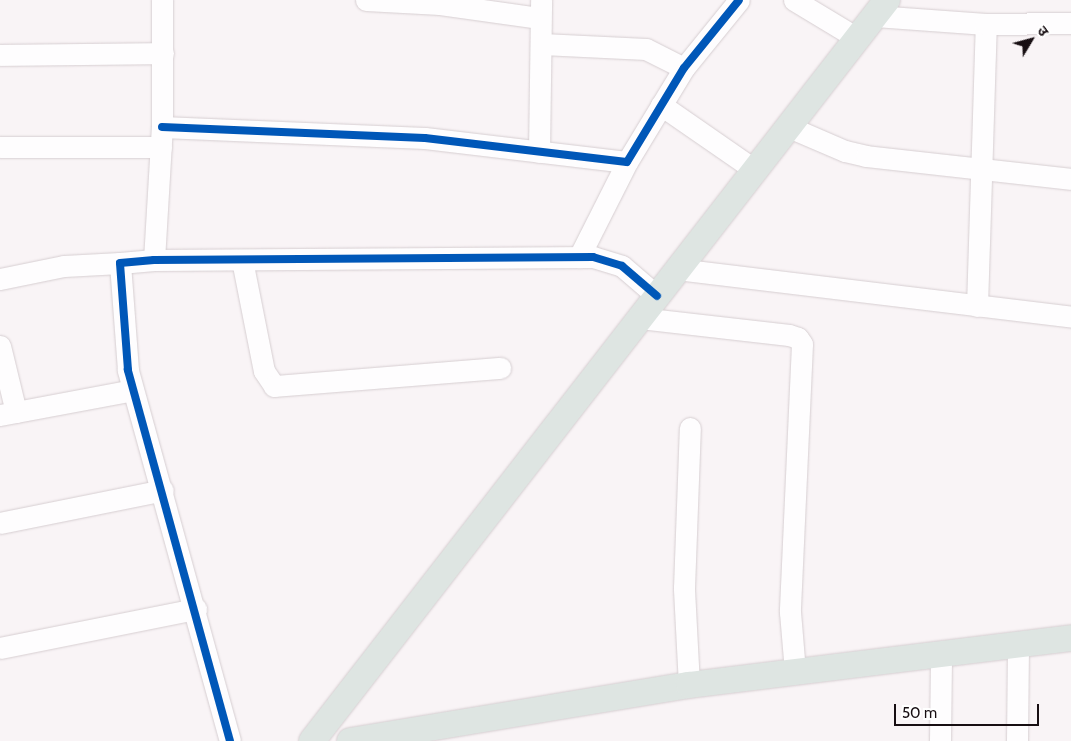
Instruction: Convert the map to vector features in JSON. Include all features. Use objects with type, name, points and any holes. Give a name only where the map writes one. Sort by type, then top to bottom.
[{"type":"main road","points":[[312,741],[881,8]]},
{"type":"main road","points":[[350,741],[689,685],[1071,638]]},
{"type":"street","points":[[154,260],[162,137],[162,0]]},
{"type":"street","points":[[366,0],[541,9],[539,152]]},
{"type":"street","points":[[579,257],[627,162],[684,68],[739,0]]},
{"type":"street","points":[[794,0],[857,38]]},
{"type":"street","points":[[881,8],[986,24],[1071,23]]},
{"type":"street","points":[[977,306],[986,24]]},
{"type":"street","points":[[542,44],[646,49],[684,68]]},
{"type":"street","points":[[0,55],[163,54]]},
{"type":"street","points":[[661,105],[755,170]]},
{"type":"street","points":[[789,127],[859,154],[1071,179]]},
{"type":"street","points":[[0,147],[162,137],[425,138],[627,162]]},
{"type":"street","points":[[0,279],[64,266],[154,260],[579,257],[606,260],[622,266],[657,296]]},
{"type":"street","points":[[242,260],[264,371],[274,386],[283,388],[500,368]]},
{"type":"street","points":[[120,263],[126,354],[133,390],[196,609],[230,741]]},
{"type":"street","points":[[677,270],[1071,317]]},
{"type":"street","points":[[640,318],[789,335],[798,338],[802,344],[790,612],[795,672]]},
{"type":"street","points":[[0,346],[8,414],[133,390]]},
{"type":"street","points":[[689,685],[684,588],[690,428]]},
{"type":"street","points":[[0,523],[163,490]]},
{"type":"street","points":[[0,648],[196,609]]},
{"type":"street","points":[[1018,645],[1018,741]]},
{"type":"street","points":[[940,741],[941,655]]},
{"type":"cycle path","points":[[162,127],[425,138],[627,162],[684,68],[739,0]]},
{"type":"cycle path","points":[[230,741],[128,370],[120,263],[154,260],[593,257],[622,266],[657,296]]}]
